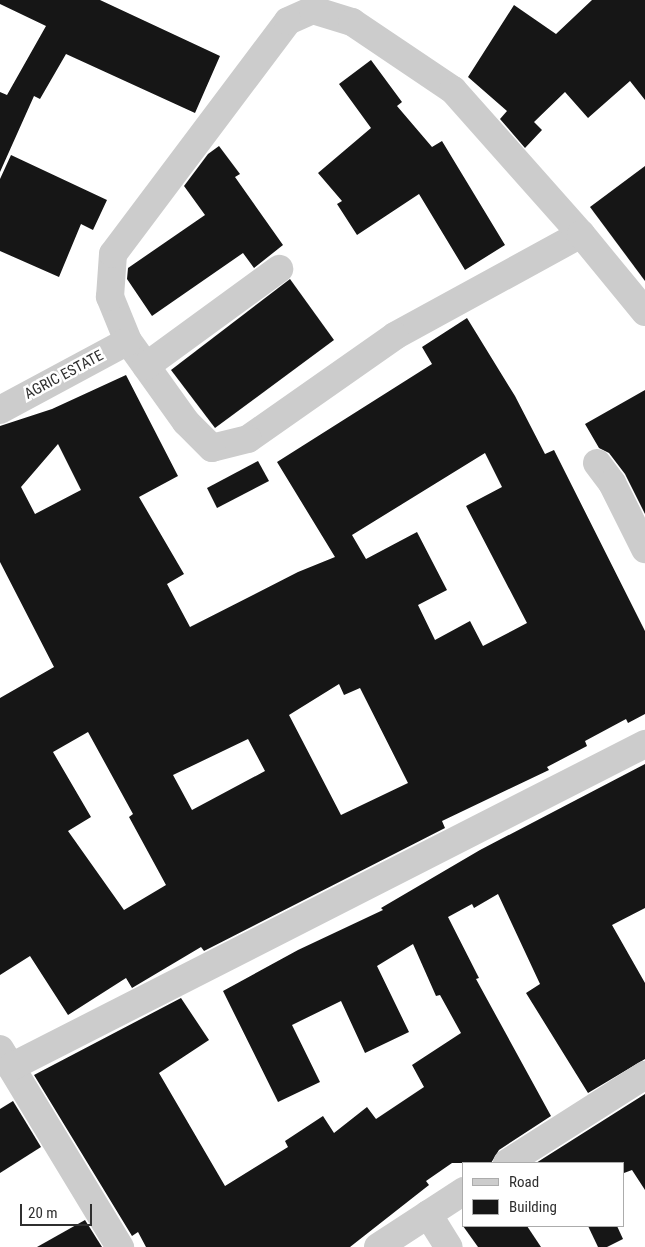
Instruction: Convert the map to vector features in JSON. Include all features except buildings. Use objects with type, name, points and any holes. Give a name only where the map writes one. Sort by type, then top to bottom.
[{"type":"street","points":[[581,234],[395,336],[248,439],[212,448],[186,422],[128,340],[110,297],[113,254],[288,21],[313,10],[352,22],[453,90],[581,234],[645,312]]},
{"type":"street","points":[[146,366],[279,269]]},
{"type":"street","name":"AGRIC ESTATE","points":[[0,410],[128,340]]},
{"type":"street","points":[[597,463],[612,483],[645,550]]},
{"type":"street","points":[[120,1247],[6,1058],[645,744]]},
{"type":"street","points":[[509,1162],[645,1075]]},
{"type":"street","points":[[378,1247],[462,1192]]},
{"type":"street","points":[[428,1214],[449,1247]]}]
